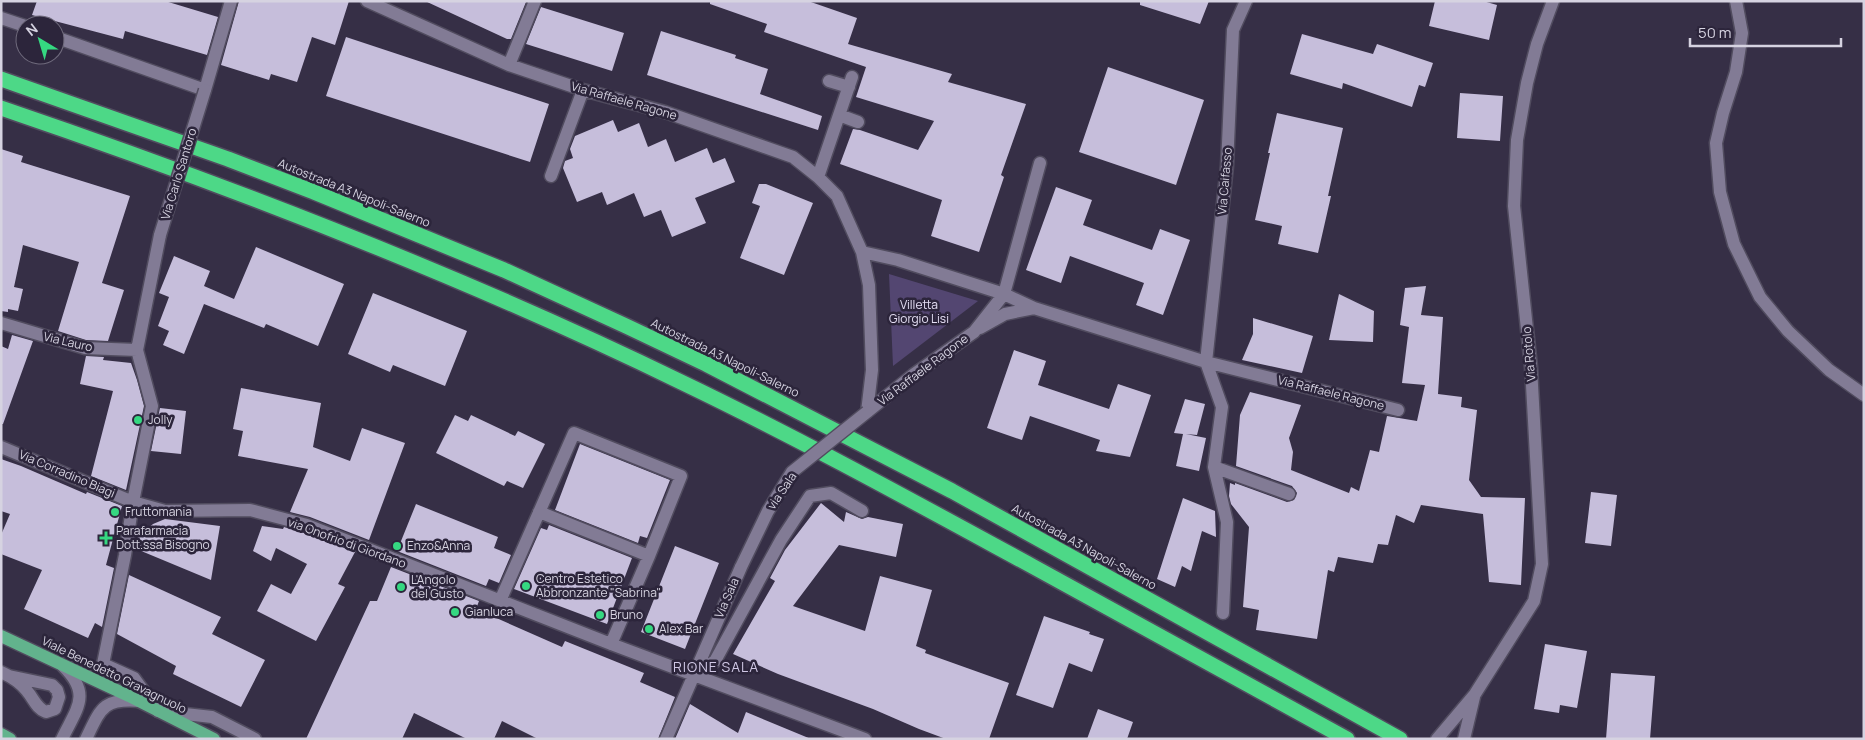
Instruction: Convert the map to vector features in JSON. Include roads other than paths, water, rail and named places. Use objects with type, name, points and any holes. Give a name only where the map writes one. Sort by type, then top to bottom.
[{"type":"highway","name":"Autostrada A3 Napoli-Salerno","points":[[1,79],[228,159],[306,189],[504,270],[626,326],[715,368],[952,491],[1400,739]]},
{"type":"highway","points":[[1,108],[132,152],[305,217],[476,289],[684,383],[858,472],[1347,739]]},
{"type":"main road","name":"Viale Benedetto Gravagnuolo","points":[[1,636],[140,701],[214,739]]},
{"type":"main road","points":[[1,734],[10,739]]},
{"type":"street","name":"Via Carlo Santoro","points":[[137,350],[160,234],[231,1]]},
{"type":"street","name":"Via Raffaele Ragone","points":[[367,1],[509,65],[583,90],[665,112],[793,157],[818,177],[837,196],[862,252],[869,286],[872,370],[867,412]]},
{"type":"street","points":[[509,65],[535,1]]},
{"type":"street","name":"Via Caifasso","points":[[1206,362],[1227,166],[1233,30],[1246,1]]},
{"type":"street","name":"Via Rotolo","points":[[1437,739],[1475,694],[1534,601],[1542,564],[1531,367],[1514,206],[1517,140],[1526,83],[1537,44],[1553,1]]},
{"type":"street","points":[[1736,1],[1742,33],[1737,63],[1716,143],[1720,192],[1734,244],[1760,297],[1788,332],[1829,370],[1864,395]]},
{"type":"street","points":[[1,18],[15,23]]},
{"type":"street","points":[[65,41],[205,90]]},
{"type":"street","points":[[818,177],[851,82],[829,81]]},
{"type":"street","points":[[551,176],[583,90]]},
{"type":"street","points":[[840,115],[858,122]]},
{"type":"street","name":"Via Raffaele Ragone","points":[[867,412],[913,375],[974,332],[1004,294],[1040,163]]},
{"type":"street","name":"Via Raffaele Ragone","points":[[862,252],[898,260],[1004,294],[1034,308],[1206,362],[1398,410]]},
{"type":"street","points":[[974,332],[1005,314],[1034,308]]},
{"type":"street","name":"Via Lauro","points":[[1,323],[85,348],[137,350]]},
{"type":"street","points":[[137,350],[152,406],[103,664],[134,678],[158,711],[212,717],[255,739]]},
{"type":"street","points":[[1206,362],[1222,407],[1214,467],[1227,522],[1223,613]]},
{"type":"street","name":"via Sala","points":[[741,567],[768,511],[792,472],[867,412]]},
{"type":"street","points":[[500,601],[574,433],[681,476],[611,644]]},
{"type":"street","name":"Via Corradino Biagi","points":[[1,447],[133,502]]},
{"type":"street","points":[[1214,467],[1289,494]]},
{"type":"street","points":[[694,674],[715,661],[781,540],[810,496],[831,493],[862,510]]},
{"type":"street","name":"via Onofrio di Giordano","points":[[133,502],[165,511],[250,510],[307,526],[611,644],[865,739]]},
{"type":"street","points":[[540,512],[649,556]]},
{"type":"street","name":"Via Sala","points":[[666,739],[741,567]]},
{"type":"street","points":[[59,663],[74,676],[80,689],[81,700],[62,739]]},
{"type":"street","name":"Via Rotolo","points":[[1464,739],[1475,694]]},
{"type":"street","points":[[86,739],[98,713],[106,706],[114,702],[140,701]]},
{"type":"place","name":"Jolly","points":[[138,420]]},
{"type":"place","name":"Fruttomania","points":[[115,512]]},
{"type":"place","name":"Parafarmacia Dott.ssa Bisogno","points":[[106,538]]},
{"type":"place","name":"Enzo&Anna","points":[[397,546]]},
{"type":"place","name":"Centro Estetico Abbronzante \"Sabrina\"","points":[[526,586]]},
{"type":"place","name":"L'Angolo del Gusto","points":[[401,587]]},
{"type":"place","name":"Gianluca","points":[[455,612]]},
{"type":"place","name":"Bruno","points":[[600,615]]},
{"type":"place","name":"Alex Bar","points":[[649,629]]},
{"type":"district","name":"RIONE SALA","points":[[716,667]]},
{"type":"park label","name":"Villetta Giorgio Lisi","points":[[919,312]]}]
